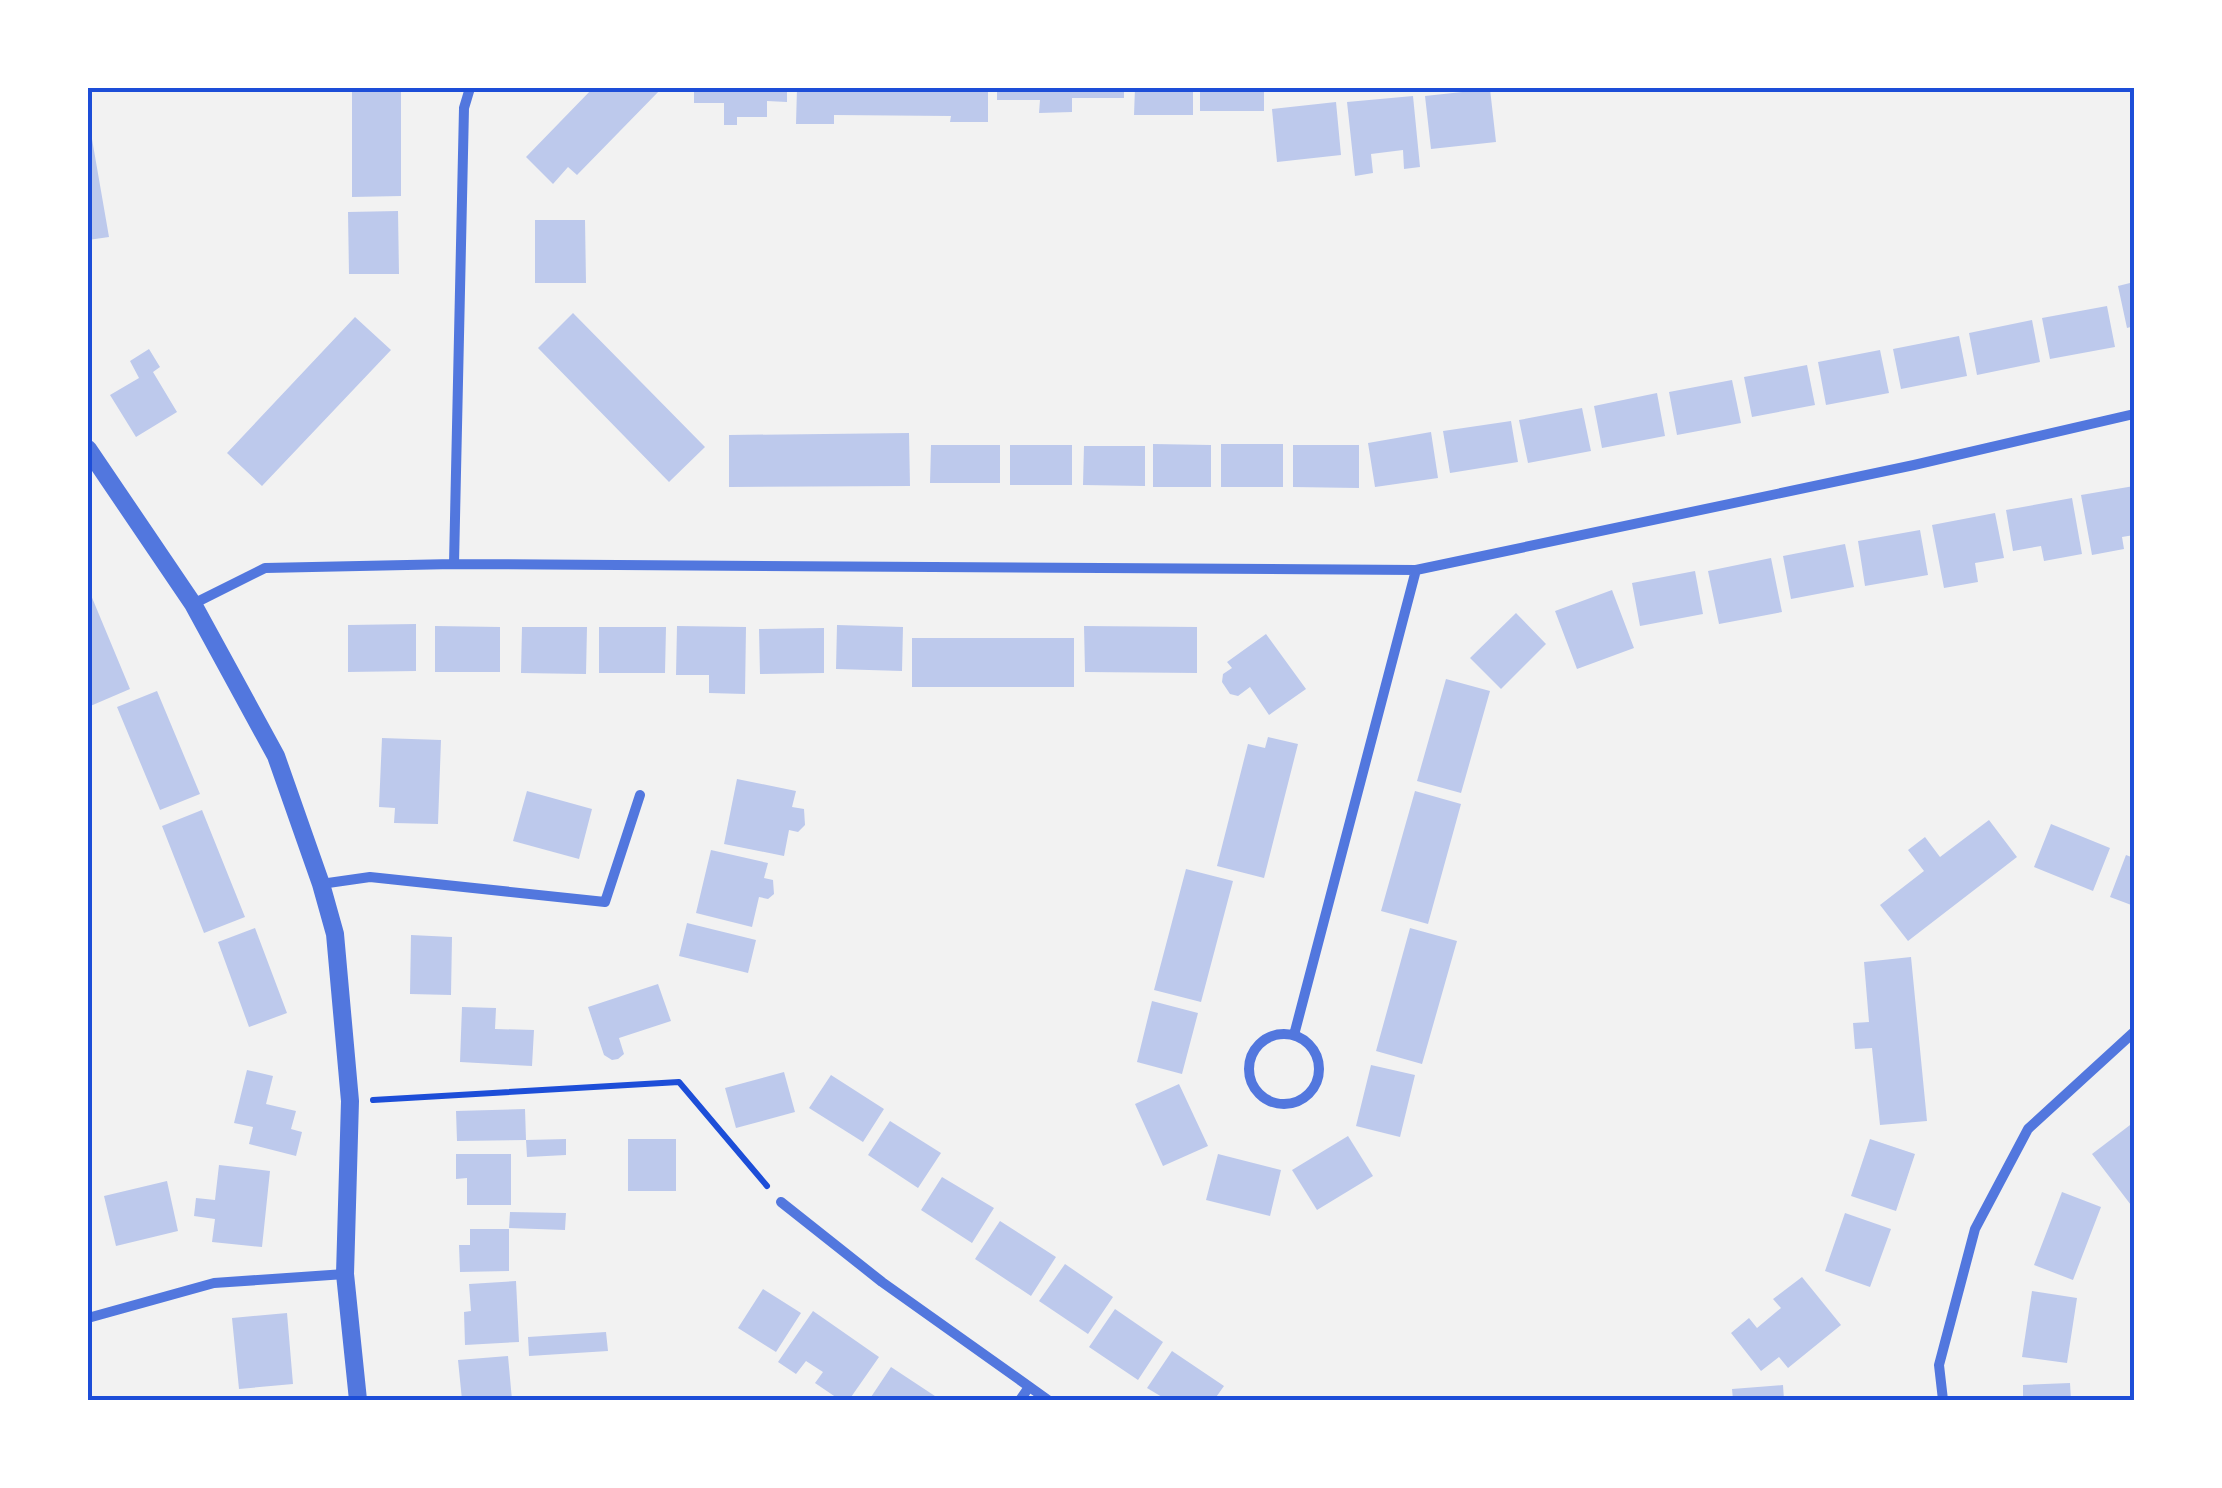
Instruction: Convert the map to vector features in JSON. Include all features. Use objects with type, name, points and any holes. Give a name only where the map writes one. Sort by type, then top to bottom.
[{"type":"street","points":[[454,564],[464,108],[470,88]]},
{"type":"street","points":[[193,604],[265,568],[454,564],[1416,570],[1914,466],[2134,414]]},
{"type":"street","points":[[89,453],[193,604],[276,756],[321,884],[335,934],[350,1102],[345,1274],[358,1400]]},
{"type":"street","points":[[1294,1035],[1416,570]]},
{"type":"street","points":[[321,884],[370,877],[606,902],[640,795]]},
{"type":"street","points":[[1944,1400],[1939,1365],[1975,1229],[2028,1129],[2134,1032]]},
{"type":"street","points":[[1277,1034],[1294,1035],[1308,1043],[1317,1058],[1319,1074],[1312,1090],[1299,1101],[1282,1104],[1266,1099],[1254,1087],[1248,1072],[1251,1054],[1261,1041],[1277,1034]]},
{"type":"street","points":[[780,1202],[882,1282],[1048,1400]]},
{"type":"street","points":[[88,1318],[214,1283],[345,1274]]},
{"type":"street","points":[[1020,1400],[1029,1387]]},
{"type":"path","points":[[350,1102],[679,1082],[780,1202]]},
{"type":"building","points":[[352,88],[401,88],[401,196],[352,197]]},
{"type":"building","points":[[593,88],[662,88],[577,175],[568,167],[553,184],[526,157]]},
{"type":"building","points":[[694,88],[787,88],[787,102],[767,101],[767,117],[737,117],[737,125],[724,125],[724,103],[694,103]]},
{"type":"building","points":[[797,88],[988,88],[988,122],[950,122],[951,116],[834,115],[834,124],[796,124]]},
{"type":"building","points":[[997,88],[1124,88],[1124,98],[1072,98],[1072,112],[1039,113],[1040,100],[997,100]]},
{"type":"building","points":[[1135,88],[1193,88],[1193,115],[1134,115]]},
{"type":"building","points":[[1200,88],[1264,88],[1264,111],[1200,111]]},
{"type":"building","points":[[1490,89],[1496,142],[1431,149],[1425,96]]},
{"type":"building","points":[[1413,96],[1420,167],[1404,169],[1403,150],[1371,154],[1373,173],[1355,176],[1347,102]]},
{"type":"building","points":[[1336,102],[1341,155],[1277,162],[1272,109]]},
{"type":"building","points":[[88,116],[109,237],[88,240]]},
{"type":"building","points":[[398,211],[399,274],[349,274],[348,212]]},
{"type":"building","points":[[535,220],[585,220],[586,283],[535,283]]},
{"type":"building","points":[[2134,282],[2134,326],[2127,328],[2118,286]]},
{"type":"building","points":[[2107,306],[2115,347],[2050,359],[2042,318]]},
{"type":"building","points":[[573,313],[705,447],[669,482],[538,348]]},
{"type":"building","points":[[355,317],[391,350],[262,486],[227,453]]},
{"type":"building","points":[[2032,320],[2040,362],[1977,375],[1969,333]]},
{"type":"building","points":[[1959,336],[1967,376],[1901,389],[1893,349]]},
{"type":"building","points":[[149,349],[160,367],[153,372],[177,412],[136,437],[110,395],[139,378],[130,361]]},
{"type":"building","points":[[1880,350],[1889,393],[1826,405],[1818,362]]},
{"type":"building","points":[[1807,365],[1815,405],[1752,417],[1744,377]]},
{"type":"building","points":[[1732,380],[1741,423],[1677,435],[1669,392]]},
{"type":"building","points":[[1657,393],[1665,436],[1602,448],[1594,406]]},
{"type":"building","points":[[1582,408],[1591,451],[1528,463],[1519,420]]},
{"type":"building","points":[[1511,421],[1518,462],[1450,473],[1443,431]]},
{"type":"building","points":[[1431,432],[1438,478],[1375,487],[1368,443]]},
{"type":"building","points":[[909,433],[910,486],[729,487],[729,435]]},
{"type":"building","points":[[1153,444],[1211,445],[1211,487],[1153,487]]},
{"type":"building","points":[[1221,444],[1283,444],[1283,487],[1221,487]]},
{"type":"building","points":[[931,445],[1000,445],[1000,483],[930,483]]},
{"type":"building","points":[[1010,445],[1072,445],[1072,485],[1010,485]]},
{"type":"building","points":[[1293,445],[1359,445],[1359,488],[1293,487]]},
{"type":"building","points":[[1084,446],[1145,446],[1145,486],[1083,485]]},
{"type":"building","points":[[2134,486],[2134,535],[2122,537],[2124,549],[2092,555],[2081,495]]},
{"type":"building","points":[[2072,498],[2082,554],[2044,561],[2041,546],[2013,551],[2006,510]]},
{"type":"building","points":[[1995,513],[2004,558],[1975,563],[1978,582],[1944,588],[1932,525]]},
{"type":"building","points":[[1920,530],[1928,575],[1865,586],[1858,541]]},
{"type":"building","points":[[1845,544],[1854,587],[1791,599],[1783,556]]},
{"type":"building","points":[[1771,558],[1782,612],[1719,624],[1708,571]]},
{"type":"building","points":[[1695,571],[1703,614],[1640,626],[1632,583]]},
{"type":"building","points":[[88,588],[130,689],[88,707]]},
{"type":"building","points":[[1612,590],[1634,648],[1577,669],[1555,611]]},
{"type":"building","points":[[1516,613],[1546,644],[1501,689],[1470,658]]},
{"type":"building","points":[[416,624],[416,671],[348,672],[348,625]]},
{"type":"building","points":[[837,625],[903,627],[902,671],[836,669]]},
{"type":"building","points":[[435,626],[500,627],[500,672],[435,672]]},
{"type":"building","points":[[677,626],[746,627],[745,694],[709,693],[709,675],[676,675]]},
{"type":"building","points":[[1084,626],[1197,627],[1197,673],[1085,672]]},
{"type":"building","points":[[522,627],[587,627],[586,674],[521,673]]},
{"type":"building","points":[[599,627],[666,627],[665,673],[599,673]]},
{"type":"building","points":[[824,628],[824,673],[760,674],[759,629]]},
{"type":"building","points":[[1266,634],[1306,689],[1269,715],[1250,687],[1238,696],[1230,694],[1222,682],[1223,674],[1232,668],[1227,662]]},
{"type":"building","points":[[912,638],[1074,638],[1074,687],[912,687]]},
{"type":"building","points":[[1446,679],[1490,691],[1461,793],[1417,781]]},
{"type":"building","points":[[157,691],[200,794],[160,810],[117,707]]},
{"type":"building","points":[[1268,737],[1298,744],[1264,878],[1217,866],[1248,744],[1265,748]]},
{"type":"building","points":[[382,738],[441,740],[438,824],[394,823],[395,808],[379,807]]},
{"type":"building","points":[[737,779],[796,791],[792,807],[804,809],[805,825],[798,832],[789,830],[784,856],[724,844]]},
{"type":"building","points":[[527,791],[592,809],[579,859],[513,841]]},
{"type":"building","points":[[1415,791],[1461,804],[1428,924],[1381,911]]},
{"type":"building","points":[[202,810],[245,917],[204,933],[162,826]]},
{"type":"building","points":[[1989,820],[2017,857],[1908,941],[1880,905],[1924,871],[1908,850],[1925,837],[1940,857]]},
{"type":"building","points":[[2051,824],[2110,848],[2093,891],[2034,867]]},
{"type":"building","points":[[711,850],[768,863],[764,878],[773,880],[774,894],[768,899],[759,897],[752,927],[696,913]]},
{"type":"building","points":[[2126,855],[2134,858],[2134,906],[2110,897]]},
{"type":"building","points":[[1186,869],[1233,881],[1201,1002],[1154,990]]},
{"type":"building","points":[[687,923],[756,940],[748,973],[679,956]]},
{"type":"building","points":[[255,928],[287,1013],[249,1027],[218,942]]},
{"type":"building","points":[[1410,928],[1457,941],[1422,1064],[1376,1051]]},
{"type":"building","points":[[411,935],[452,937],[451,995],[410,994]]},
{"type":"building","points":[[1911,957],[1927,1121],[1880,1125],[1872,1048],[1855,1049],[1853,1023],[1869,1022],[1864,962]]},
{"type":"building","points":[[658,984],[671,1021],[619,1038],[624,1054],[618,1059],[604,1055],[588,1007]]},
{"type":"building","points":[[1152,1001],[1198,1013],[1182,1074],[1137,1062]]},
{"type":"building","points":[[462,1007],[496,1008],[495,1029],[534,1030],[532,1066],[460,1062]]},
{"type":"building","points":[[1371,1065],[1415,1075],[1400,1137],[1356,1126]]},
{"type":"building","points":[[247,1070],[273,1076],[266,1104],[296,1111],[291,1129],[302,1132],[296,1156],[249,1144],[253,1127],[234,1123]]},
{"type":"building","points":[[784,1072],[795,1112],[736,1128],[725,1088]]},
{"type":"building","points":[[831,1075],[884,1109],[863,1142],[809,1108]]},
{"type":"building","points":[[1179,1084],[1208,1146],[1163,1166],[1135,1104]]},
{"type":"building","points":[[525,1109],[526,1140],[457,1141],[456,1111]]},
{"type":"building","points":[[890,1121],[941,1153],[918,1188],[868,1155]]},
{"type":"building","points":[[2134,1122],[2134,1209],[2092,1154]]},
{"type":"building","points":[[1348,1136],[1373,1176],[1317,1210],[1292,1170]]},
{"type":"building","points":[[566,1139],[566,1155],[527,1157],[526,1140]]},
{"type":"building","points":[[628,1139],[676,1139],[676,1191],[628,1191]]},
{"type":"building","points":[[1870,1139],[1915,1154],[1896,1211],[1851,1196]]},
{"type":"building","points":[[456,1154],[511,1154],[511,1205],[467,1205],[467,1178],[456,1179]]},
{"type":"building","points":[[1218,1154],[1281,1170],[1270,1216],[1206,1200]]},
{"type":"building","points":[[219,1165],[270,1171],[262,1247],[212,1242],[215,1219],[194,1216],[196,1198],[215,1200]]},
{"type":"building","points":[[942,1177],[994,1208],[972,1243],[921,1210]]},
{"type":"building","points":[[167,1181],[178,1231],[116,1246],[104,1196]]},
{"type":"building","points":[[2062,1192],[2101,1207],[2073,1280],[2034,1265]]},
{"type":"building","points":[[510,1212],[566,1213],[565,1230],[509,1228]]},
{"type":"building","points":[[1845,1213],[1891,1229],[1870,1287],[1825,1271]]},
{"type":"building","points":[[1000,1221],[1056,1257],[1031,1296],[975,1259]]},
{"type":"building","points":[[470,1229],[509,1229],[509,1271],[460,1272],[459,1245],[470,1245]]},
{"type":"building","points":[[1065,1264],[1113,1297],[1088,1334],[1039,1301]]},
{"type":"building","points":[[1802,1277],[1841,1325],[1788,1368],[1779,1357],[1761,1371],[1731,1333],[1749,1318],[1757,1328],[1781,1308],[1773,1299]]},
{"type":"building","points":[[516,1281],[519,1342],[465,1345],[464,1312],[471,1311],[469,1284]]},
{"type":"building","points":[[763,1289],[801,1313],[776,1352],[738,1328]]},
{"type":"building","points":[[2032,1291],[2077,1298],[2067,1363],[2022,1357]]},
{"type":"building","points":[[1115,1309],[1163,1342],[1138,1380],[1089,1347]]},
{"type":"building","points":[[813,1311],[879,1357],[849,1400],[840,1400],[815,1383],[823,1372],[806,1361],[796,1374],[778,1362]]},
{"type":"building","points":[[287,1313],[293,1384],[239,1389],[232,1318]]},
{"type":"building","points":[[606,1332],[608,1351],[529,1356],[528,1337]]},
{"type":"building","points":[[1172,1351],[1224,1386],[1214,1400],[1167,1400],[1147,1388]]},
{"type":"building","points":[[508,1356],[512,1400],[462,1400],[458,1360]]},
{"type":"building","points":[[891,1367],[941,1400],[869,1400]]},
{"type":"building","points":[[2070,1383],[2071,1400],[2023,1400],[2023,1385]]},
{"type":"building","points":[[1783,1385],[1784,1400],[1733,1400],[1732,1389]]}]
